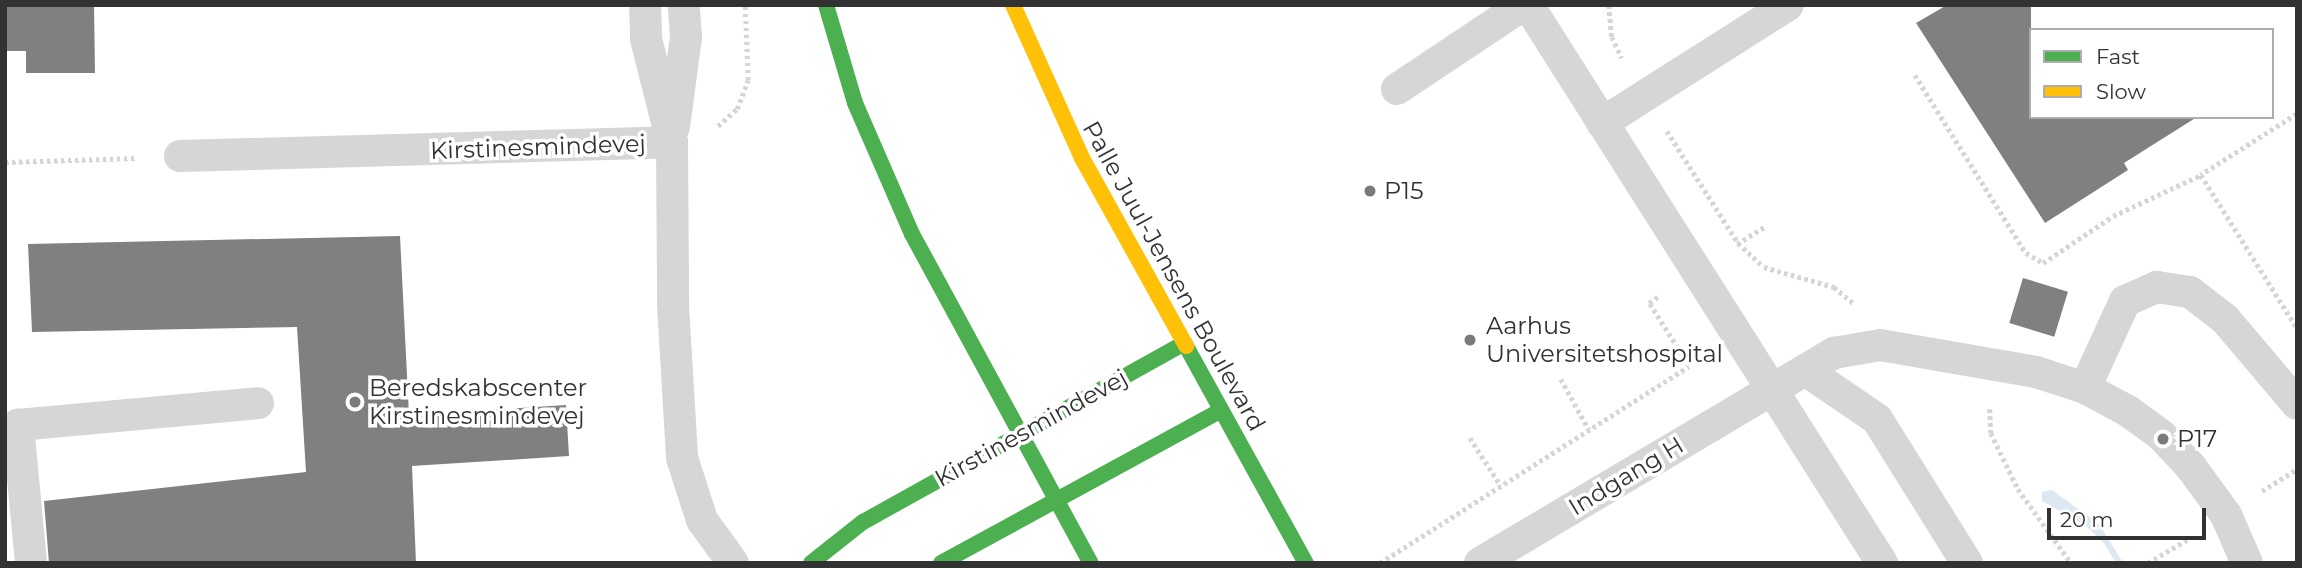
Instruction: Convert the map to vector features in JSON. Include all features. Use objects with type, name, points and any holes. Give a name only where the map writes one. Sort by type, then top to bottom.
[{"type":"street","points":[[826,5],[855,103],[912,234],[1091,563]]},
{"type":"street","name":"Palle Juul-Jensens Boulevard","points":[[1013,5],[1082,158],[1306,563]]},
{"type":"street","name":"Kirstinesmindevej","points":[[811,563],[863,522],[1018,433],[1184,343]]},
{"type":"street","points":[[941,563],[1058,502],[1220,411]]},
{"type":"lane","points":[[645,5],[646,39],[672,142]]},
{"type":"lane","points":[[672,142],[686,37],[684,5]]},
{"type":"lane","points":[[1397,89],[1526,5],[1882,563]]},
{"type":"lane","points":[[1602,123],[1787,5]]},
{"type":"lane","name":"Kirstinesmindevej","points":[[180,156],[672,142],[673,305],[682,458],[702,520],[733,563]]},
{"type":"lane","points":[[2085,388],[2125,301],[2157,287],[2190,292],[2225,319],[2297,404]]},
{"type":"lane","name":"Indgang H","points":[[1480,563],[1834,353],[1880,345],[1999,364],[2085,388],[2128,411],[2184,459],[2226,515],[2247,563]]},
{"type":"lane","points":[[1805,370],[1877,419],[1968,563]]},
{"type":"lane","points":[[30,563],[18,425],[258,403]]},
{"type":"path","points":[[672,142],[728,121],[737,108],[748,80],[745,5]]},
{"type":"path","points":[[1609,5],[1612,37],[1645,95],[1738,243],[1764,267],[1841,290],[1880,345]]},
{"type":"path","points":[[1914,75],[2026,253],[2043,263],[2113,216],[2201,175],[2297,114]]},
{"type":"path","points":[[5,162],[180,156]]},
{"type":"path","points":[[2201,175],[2297,328]]},
{"type":"path","points":[[1380,563],[1689,366],[1649,303],[1766,226]]},
{"type":"path","points":[[1999,364],[1990,399],[1990,433],[2018,489],[2071,563]]},
{"type":"path","points":[[1561,379],[1589,430]]},
{"type":"path","points":[[1470,438],[1501,486]]},
{"type":"path","points":[[2148,563],[2163,556]]},
{"type":"shaded area","points":[[2052,490],[2099,524],[2123,563],[2116,563],[2104,543],[2086,526],[2042,501],[2042,492]]},
{"type":"building","points":[[5,5],[94,5],[95,73],[26,73],[26,51],[5,51]]},
{"type":"building","points":[[1947,5],[2031,5],[2029,119],[2194,119],[2124,163],[2128,170],[2045,223],[1916,23]]},
{"type":"building","name":"Beredskabscenter Kirstinesmindevej","points":[[400,236],[409,415],[566,405],[569,456],[412,466],[416,563],[49,563],[44,501],[306,472],[297,327],[32,332],[28,244]]},
{"type":"building","points":[[2023,278],[2068,292],[2054,337],[2009,323]]},
{"type":"traffic: fast","points":[[826,5],[855,103],[912,234],[1091,563]]},
{"type":"traffic: fast","points":[[811,563],[863,522],[1184,343]]},
{"type":"traffic: fast","points":[[1186,346],[1306,563]]},
{"type":"traffic: fast","points":[[941,563],[1220,411]]},
{"type":"traffic: slow","points":[[1013,5],[1082,158],[1186,346]]},
{"type":"place","name":"P15","points":[[1370,191]]},
{"type":"place","name":"Aarhus Universitetshospital","points":[[1470,340]]},
{"type":"place","name":"Beredskabscenter Kirstinesmindevej","points":[[355,402]]},
{"type":"place","name":"P17","points":[[2163,439]]}]
